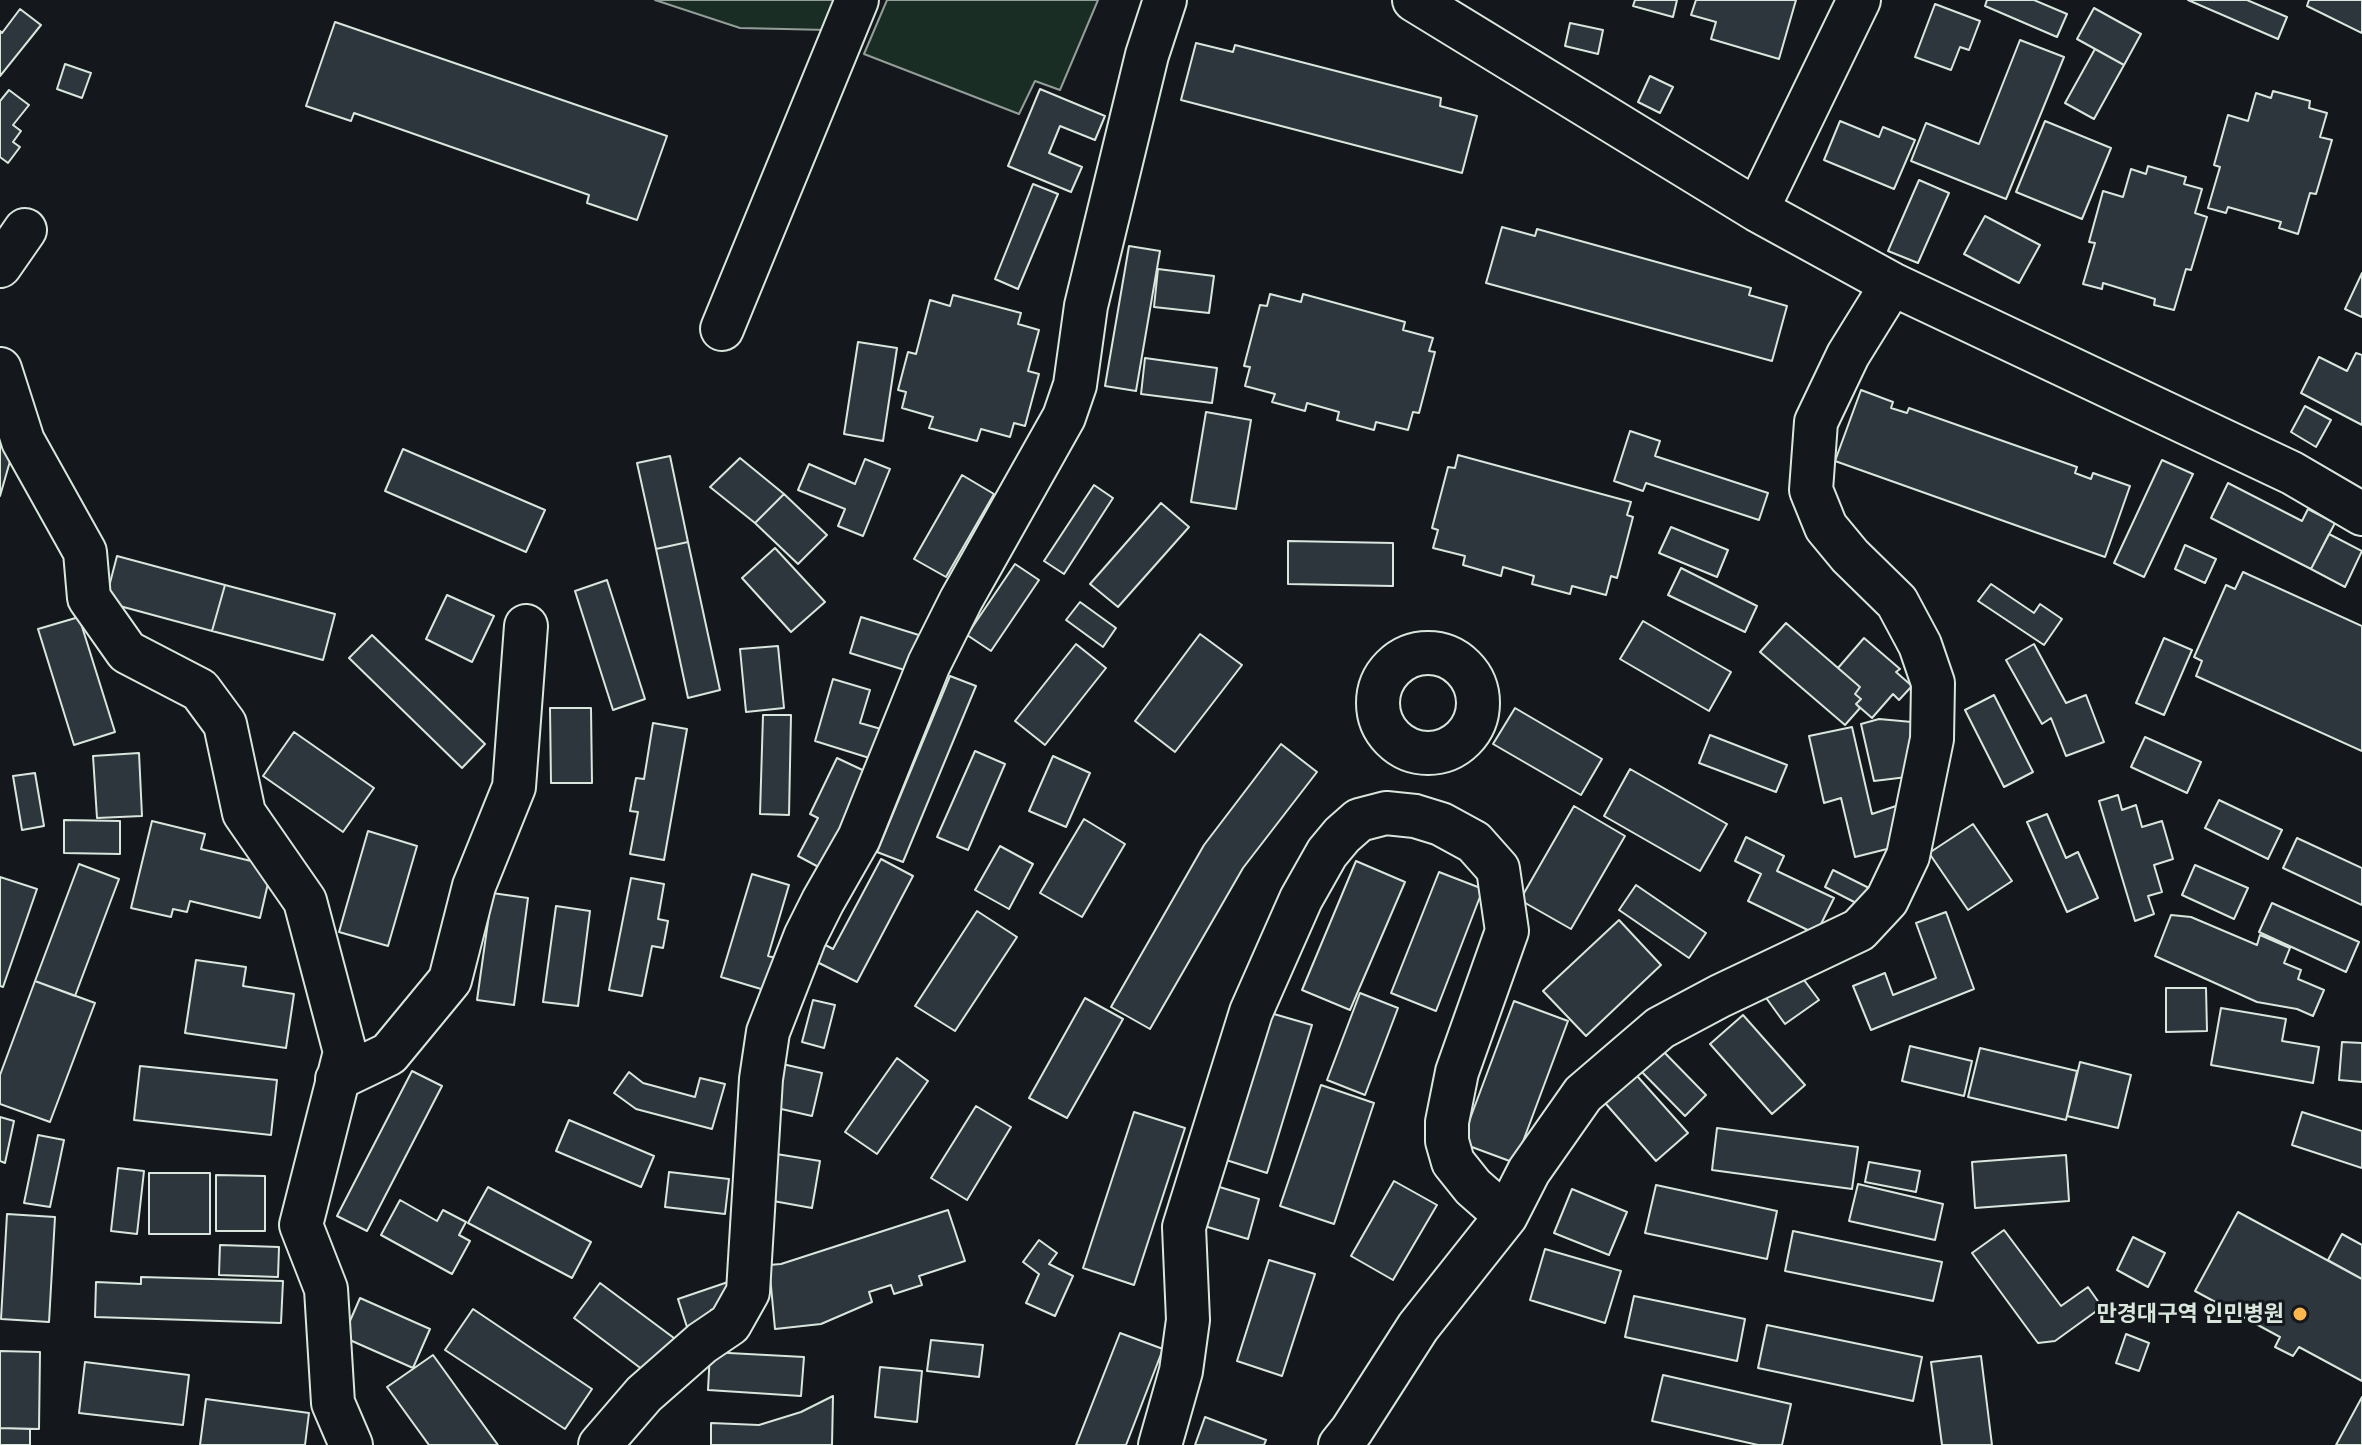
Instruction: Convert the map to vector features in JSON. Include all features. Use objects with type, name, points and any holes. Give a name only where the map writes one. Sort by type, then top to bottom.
[{"type":"street","points":[[722,329],[857,0]]},
{"type":"street","points":[[600,1445],[644,1394],[702,1343],[730,1324],[748,1292],[761,1079],[768,1032],[805,937],[859,838],[929,664],[961,600],[1064,417],[1075,385],[1086,306],[1132,114],[1165,0]]},
{"type":"street","points":[[1414,0],[1757,210],[1892,284],[2292,473],[2361,510]]},
{"type":"street","points":[[1757,210],[1859,0]]},
{"type":"street","points":[[0,266],[25,230]]},
{"type":"street","points":[[1340,1445],[1418,1327],[1506,1216],[1529,1171],[1583,1094],[1660,1028],[1859,930],[1887,900],[1908,856],[1932,739],[1933,683],[1920,645],[1897,602],[1850,556],[1826,527],[1811,490],[1816,422],[1848,355],[1892,284]]},
{"type":"street","points":[[0,369],[23,441],[85,552],[89,598],[127,652],[200,690],[225,724],[244,813],[305,901],[345,1052],[301,1225],[326,1289],[333,1403],[351,1445]]},
{"type":"street","points":[[337,1079],[389,1054],[450,980],[474,886],[514,787],[526,626]]},
{"type":"street","points":[[1415,816],[1425,753]]},
{"type":"street","points":[[1160,1445],[1181,1371],[1188,1320],[1184,1227],[1251,1012],[1301,899],[1327,853],[1359,820],[1386,813],[1415,816],[1441,824],[1474,842],[1498,869],[1507,931],[1457,1072],[1447,1122],[1447,1141],[1453,1162],[1473,1187],[1506,1216]]},
{"type":"green space","points":[[655,0],[841,0],[828,30],[740,28]]},
{"type":"green space","points":[[887,0],[1098,0],[1060,90],[1035,81],[1019,114],[864,54]]},
{"type":"building","points":[[1635,0],[1677,0],[1673,17],[1633,6]]},
{"type":"building","points":[[1696,0],[1796,0],[1779,59],[1711,39],[1716,22],[1691,15]]},
{"type":"building","points":[[1987,0],[2034,0],[2067,14],[2057,37],[1985,6]]},
{"type":"building","points":[[2188,0],[2247,0],[2287,17],[2278,39]]},
{"type":"building","points":[[2309,0],[2362,0],[2362,33],[2307,6]]},
{"type":"building","points":[[1935,4],[1980,21],[1969,50],[1960,47],[1951,70],[1915,57]]},
{"type":"building","points":[[2094,8],[2141,34],[2124,65],[2077,39]]},
{"type":"building","points":[[20,9],[41,25],[0,76],[0,31],[2,33]]},
{"type":"building","points":[[335,22],[667,136],[637,220],[587,203],[589,195],[354,113],[351,121],[306,106]]},
{"type":"building","points":[[1570,23],[1603,30],[1598,54],[1565,46]]},
{"type":"building","points":[[2020,40],[2064,57],[2006,199],[1911,161],[1926,123],[1979,144]]},
{"type":"building","points":[[1196,43],[1233,52],[1235,45],[1441,98],[1440,106],[1477,116],[1462,173],[1181,100]]},
{"type":"building","points":[[2095,49],[2124,65],[2094,119],[2065,103]]},
{"type":"building","points":[[65,64],[91,73],[82,98],[57,89]]},
{"type":"building","points":[[1650,76],[1673,87],[1660,113],[1638,102]]},
{"type":"building","points":[[1040,89],[1105,116],[1095,140],[1060,126],[1049,153],[1082,167],[1071,192],[1008,166]]},
{"type":"building","points":[[9,90],[29,105],[13,125],[21,131],[13,142],[20,147],[8,163],[0,157],[0,101]]},
{"type":"building","points":[[2273,91],[2310,101],[2309,108],[2327,113],[2320,137],[2332,140],[2316,194],[2310,193],[2298,234],[2279,228],[2281,222],[2228,207],[2226,213],[2208,208],[2220,167],[2214,165],[2228,115],[2248,121],[2256,93],[2271,98]]},
{"type":"building","points":[[1840,121],[1879,137],[1883,127],[1915,140],[1894,189],[1824,160]]},
{"type":"building","points":[[2045,121],[2111,148],[2082,219],[2016,192]]},
{"type":"building","points":[[2148,166],[2186,177],[2184,184],[2202,189],[2195,213],[2207,217],[2191,270],[2186,269],[2174,310],[2154,305],[2155,299],[2103,283],[2102,289],[2083,284],[2095,243],[2089,242],[2103,191],[2123,197],[2131,169],[2146,174]]},
{"type":"building","points":[[1919,180],[1949,193],[1918,263],[1888,251]]},
{"type":"building","points":[[1033,184],[1058,194],[1018,289],[995,279]]},
{"type":"building","points":[[1985,216],[2040,245],[2019,283],[1964,254]]},
{"type":"building","points":[[1502,227],[1535,236],[1537,229],[1751,288],[1749,295],[1787,306],[1772,361],[1486,283]]},
{"type":"building","points":[[1129,246],[1160,251],[1136,391],[1105,386]]},
{"type":"building","points":[[1158,269],[1214,276],[1209,313],[1154,307]]},
{"type":"building","points":[[2362,273],[2362,317],[2345,309]]},
{"type":"building","points":[[1270,294],[1301,302],[1303,294],[1405,322],[1403,330],[1433,338],[1429,351],[1435,352],[1419,413],[1413,412],[1408,430],[1376,422],[1374,430],[1337,420],[1339,412],[1307,403],[1305,411],[1272,402],[1275,394],[1245,386],[1250,367],[1244,366],[1260,305],[1267,306]]},
{"type":"building","points":[[953,295],[1021,313],[1018,324],[1039,330],[1028,371],[1039,374],[1025,426],[1014,423],[1010,437],[981,429],[977,441],[929,428],[933,417],[902,408],[906,392],[898,390],[908,352],[916,354],[930,300],[950,306]]},
{"type":"building","points":[[858,342],[897,348],[883,441],[844,434]]},
{"type":"building","points":[[2356,353],[2362,355],[2362,425],[2301,393],[2319,357],[2347,371]]},
{"type":"building","points":[[1145,358],[1217,368],[1212,403],[1141,394]]},
{"type":"building","points":[[1861,390],[1893,402],[1891,408],[1907,413],[1909,408],[2077,467],[2075,473],[2091,479],[2093,473],[2130,486],[2105,557],[1835,461]]},
{"type":"building","points":[[2305,406],[2331,420],[2316,447],[2291,432]]},
{"type":"building","points":[[1206,412],[1251,420],[1236,509],[1191,502]]},
{"type":"building","points":[[0,425],[19,430],[0,496]]},
{"type":"building","points":[[1630,431],[1660,441],[1655,456],[1768,493],[1759,520],[1646,483],[1643,491],[1614,481]]},
{"type":"building","points":[[403,449],[545,510],[526,552],[385,491]]},
{"type":"building","points":[[1458,455],[1631,502],[1627,515],[1633,517],[1617,578],[1611,576],[1606,595],[1572,586],[1570,594],[1532,584],[1534,576],[1503,567],[1501,576],[1463,565],[1465,556],[1433,548],[1438,530],[1432,528],[1448,467],[1455,468]]},
{"type":"building","points":[[670,456],[688,542],[656,549],[637,463]]},
{"type":"building","points":[[740,458],[784,494],[755,523],[710,487]]},
{"type":"building","points":[[865,459],[890,469],[863,536],[838,526],[845,509],[798,490],[809,464],[855,484]]},
{"type":"building","points":[[2162,460],[2193,474],[2144,577],[2114,563]]},
{"type":"building","points":[[962,475],[994,494],[946,577],[914,559]]},
{"type":"building","points":[[2228,483],[2302,521],[2308,509],[2335,523],[2311,569],[2211,518]]},
{"type":"building","points":[[1094,485],[1113,498],[1064,574],[1044,561]]},
{"type":"building","points":[[784,494],[827,535],[798,564],[755,523]]},
{"type":"building","points":[[1161,503],[1189,527],[1118,607],[1090,584]]},
{"type":"building","points":[[1671,527],[1728,550],[1717,577],[1659,553]]},
{"type":"building","points":[[2329,534],[2362,551],[2345,587],[2311,569]]},
{"type":"building","points":[[1288,541],[1393,543],[1393,586],[1288,584]]},
{"type":"building","points":[[688,542],[720,690],[688,698],[656,549]]},
{"type":"building","points":[[2185,545],[2216,559],[2205,583],[2175,569]]},
{"type":"building","points":[[775,548],[825,602],[791,632],[742,578]]},
{"type":"building","points":[[117,556],[225,585],[212,631],[105,602]]},
{"type":"building","points":[[1015,564],[1039,580],[991,651],[967,635]]},
{"type":"building","points":[[1681,568],[1757,606],[1745,632],[1668,595]]},
{"type":"building","points":[[2243,572],[2362,626],[2362,751],[2196,676],[2202,661],[2194,657],[2226,585],[2235,589]]},
{"type":"building","points":[[607,580],[645,699],[613,710],[575,591]]},
{"type":"building","points":[[1991,584],[2034,613],[2040,604],[2062,619],[2044,645],[1978,601]]},
{"type":"building","points":[[225,585],[335,614],[323,660],[212,631]]},
{"type":"building","points":[[447,595],[494,616],[472,662],[426,639]]},
{"type":"building","points":[[1080,602],[1116,628],[1103,647],[1066,620]]},
{"type":"building","points":[[79,617],[115,732],[74,745],[38,629]]},
{"type":"building","points":[[861,617],[922,636],[911,672],[850,653]]},
{"type":"building","points":[[1643,621],[1731,672],[1709,711],[1620,659]]},
{"type":"building","points":[[1786,623],[1860,687],[1855,694],[1861,699],[1856,704],[1860,708],[1845,725],[1760,652]]},
{"type":"building","points":[[1200,634],[1242,665],[1175,752],[1135,721]]},
{"type":"building","points":[[372,635],[485,744],[462,768],[349,658]]},
{"type":"building","points":[[1864,638],[1900,669],[1896,672],[1912,686],[1899,700],[1893,694],[1872,718],[1856,704],[1861,699],[1855,694],[1860,687],[1838,668]]},
{"type":"building","points":[[2164,638],[2192,650],[2164,715],[2136,703]]},
{"type":"building","points":[[1076,644],[1106,668],[1045,745],[1015,721]]},
{"type":"building","points":[[2034,644],[2066,703],[2086,695],[2104,742],[2066,756],[2051,718],[2042,724],[2006,660]]},
{"type":"building","points":[[778,646],[784,708],[746,712],[740,649]]},
{"type":"building","points":[[950,676],[976,686],[903,862],[877,852]]},
{"type":"building","points":[[833,679],[870,690],[860,723],[888,731],[879,761],[815,741]]},
{"type":"building","points":[[1994,695],[2033,772],[2004,787],[1965,710]]},
{"type":"building","points":[[550,708],[591,708],[592,783],[551,783]]},
{"type":"building","points":[[1515,708],[1602,759],[1581,795],[1493,744]]},
{"type":"building","points":[[763,715],[791,715],[789,815],[760,814]]},
{"type":"building","points":[[1879,719],[1912,722],[1907,777],[1874,781],[1861,724]]},
{"type":"building","points":[[653,723],[687,729],[664,860],[630,854],[638,812],[630,811],[636,778],[644,779]]},
{"type":"building","points":[[1852,727],[1872,814],[1899,805],[1891,848],[1855,857],[1841,798],[1824,803],[1809,736]]},
{"type":"building","points":[[294,732],[374,788],[343,832],[263,776]]},
{"type":"building","points":[[1710,735],[1787,765],[1776,792],[1699,763]]},
{"type":"building","points":[[2145,737],[2201,762],[2187,793],[2131,767]]},
{"type":"building","points":[[1281,744],[1317,772],[1243,868],[1150,1029],[1111,1007],[1204,845]]},
{"type":"building","points":[[975,751],[1005,764],[968,850],[937,837]]},
{"type":"building","points":[[139,753],[142,816],[97,818],[93,756]]},
{"type":"building","points":[[1053,756],[1090,773],[1066,827],[1029,811]]},
{"type":"building","points":[[837,758],[871,774],[826,871],[798,856],[818,818],[810,814]]},
{"type":"building","points":[[1630,769],[1727,824],[1700,871],[1604,816]]},
{"type":"building","points":[[35,773],[44,826],[22,830],[13,776]]},
{"type":"building","points":[[2118,795],[2122,810],[2136,805],[2142,827],[2162,821],[2173,859],[2154,865],[2162,892],[2148,896],[2154,914],[2135,921],[2099,801]]},
{"type":"building","points":[[2219,800],[2282,830],[2268,859],[2205,828]]},
{"type":"building","points":[[1574,806],[1625,836],[1571,929],[1520,900]]},
{"type":"building","points":[[2047,814],[2066,858],[2078,852],[2098,898],[2067,912],[2027,822]]},
{"type":"building","points":[[1084,819],[1125,844],[1082,917],[1040,893]]},
{"type":"building","points":[[64,820],[120,821],[120,854],[64,853]]},
{"type":"building","points":[[152,821],[205,834],[201,849],[272,866],[260,918],[190,901],[187,912],[173,909],[171,917],[131,908]]},
{"type":"building","points":[[1973,824],[2012,881],[1968,910],[1929,853]]},
{"type":"building","points":[[368,831],[417,846],[388,946],[339,932]]},
{"type":"building","points":[[1746,837],[1784,856],[1777,871],[1834,898],[1816,934],[1748,901],[1761,874],[1735,861]]},
{"type":"building","points":[[2297,838],[2362,868],[2362,905],[2283,868]]},
{"type":"building","points":[[1000,846],[1033,864],[1009,909],[975,890]]},
{"type":"building","points":[[881,859],[913,876],[857,982],[807,957],[816,940],[833,949]]},
{"type":"building","points":[[1356,861],[1405,882],[1350,1010],[1302,990]]},
{"type":"building","points":[[79,864],[119,879],[75,996],[35,981]]},
{"type":"building","points":[[2195,865],[2248,888],[2234,919],[2182,895]]},
{"type":"building","points":[[1833,870],[1871,889],[1862,906],[1825,887]]},
{"type":"building","points":[[1439,872],[1483,889],[1436,1011],[1391,993]]},
{"type":"building","points":[[752,874],[789,885],[768,956],[780,959],[771,992],[721,977]]},
{"type":"building","points":[[0,877],[37,889],[3,987],[0,986]]},
{"type":"building","points":[[631,878],[664,884],[658,919],[668,921],[663,948],[652,946],[642,996],[609,990]]},
{"type":"building","points":[[1636,885],[1706,933],[1689,958],[1619,910]]},
{"type":"building","points":[[492,893],[528,898],[514,1005],[477,1000]]},
{"type":"building","points":[[2272,903],[2359,942],[2346,972],[2259,932]]},
{"type":"building","points":[[556,906],[590,911],[578,1006],[543,1002]]},
{"type":"building","points":[[977,911],[1017,937],[955,1031],[915,1006]]},
{"type":"building","points":[[1946,912],[1974,989],[1871,1030],[1853,986],[1885,973],[1893,995],[1936,978],[1916,923]]},
{"type":"building","points":[[2171,915],[2191,917],[2257,945],[2260,935],[2290,948],[2284,963],[2301,970],[2298,979],[2324,990],[2313,1016],[2297,1009],[2257,1002],[2155,956]]},
{"type":"building","points":[[1619,920],[1661,965],[1586,1036],[1543,991]]},
{"type":"building","points":[[196,960],[246,967],[243,986],[294,994],[286,1048],[185,1033]]},
{"type":"building","points":[[1798,972],[1819,1000],[1785,1024],[1764,995]]},
{"type":"building","points":[[35,981],[95,1003],[50,1122],[0,1104],[0,1075]]},
{"type":"building","points":[[2166,988],[2206,988],[2207,1031],[2166,1032]]},
{"type":"building","points":[[1360,993],[1398,1008],[1365,1095],[1327,1080]]},
{"type":"building","points":[[1085,998],[1123,1019],[1067,1118],[1029,1098]]},
{"type":"building","points":[[813,1000],[835,1005],[824,1048],[802,1042]]},
{"type":"building","points":[[1514,1001],[1568,1021],[1515,1163],[1461,1143]]},
{"type":"building","points":[[2221,1008],[2286,1019],[2282,1041],[2319,1047],[2313,1083],[2211,1065]]},
{"type":"building","points":[[1267,1012],[1312,1025],[1267,1173],[1223,1159]]},
{"type":"building","points":[[1743,1015],[1805,1085],[1772,1114],[1710,1044]]},
{"type":"building","points":[[2342,1042],[2362,1043],[2362,1082],[2339,1080]]},
{"type":"building","points":[[1910,1046],[1972,1061],[1964,1096],[1902,1081]]},
{"type":"building","points":[[1659,1047],[1706,1095],[1685,1116],[1638,1068]]},
{"type":"building","points":[[1980,1048],[2077,1071],[2066,1120],[1968,1097]]},
{"type":"building","points":[[897,1058],[928,1081],[877,1154],[845,1132]]},
{"type":"building","points":[[2080,1062],[2131,1075],[2118,1128],[2067,1116]]},
{"type":"building","points":[[778,1063],[822,1073],[812,1116],[768,1106]]},
{"type":"building","points":[[140,1066],[277,1080],[271,1135],[134,1120]]},
{"type":"building","points":[[1630,1068],[1688,1133],[1656,1161],[1599,1096]]},
{"type":"building","points":[[412,1071],[442,1086],[367,1231],[337,1216]]},
{"type":"building","points":[[629,1072],[643,1083],[695,1097],[700,1078],[725,1084],[712,1129],[636,1109],[614,1093]]},
{"type":"building","points":[[1321,1085],[1374,1103],[1334,1224],[1280,1206]]},
{"type":"building","points":[[976,1106],[1011,1127],[967,1200],[931,1178]]},
{"type":"building","points":[[1134,1112],[1185,1128],[1134,1285],[1083,1268]]},
{"type":"building","points":[[2302,1112],[2362,1131],[2362,1168],[2292,1145]]},
{"type":"building","points":[[0,1117],[14,1121],[5,1163],[0,1161]]},
{"type":"building","points":[[569,1120],[654,1156],[641,1187],[556,1151]]},
{"type":"building","points":[[1717,1128],[1858,1147],[1852,1189],[1712,1170]]},
{"type":"building","points":[[38,1135],[64,1140],[50,1207],[24,1203]]},
{"type":"building","points":[[770,1153],[820,1161],[812,1208],[762,1199]]},
{"type":"building","points":[[2066,1155],[2069,1201],[1975,1208],[1972,1162]]},
{"type":"building","points":[[1869,1162],[1920,1171],[1916,1192],[1865,1182]]},
{"type":"building","points":[[118,1168],[144,1171],[137,1234],[111,1231]]},
{"type":"building","points":[[669,1172],[729,1179],[725,1214],[665,1207]]},
{"type":"building","points":[[149,1173],[210,1173],[210,1234],[149,1234]]},
{"type":"building","points":[[216,1175],[265,1176],[265,1231],[216,1231]]},
{"type":"building","points":[[1394,1181],[1437,1205],[1393,1280],[1351,1256]]},
{"type":"building","points":[[1858,1184],[1943,1204],[1935,1240],[1849,1221]]},
{"type":"building","points":[[1213,1185],[1259,1199],[1248,1239],[1201,1225]]},
{"type":"building","points":[[1656,1185],[1777,1211],[1767,1259],[1645,1233]]},
{"type":"building","points":[[488,1187],[591,1242],[572,1278],[468,1223]]},
{"type":"building","points":[[1572,1189],[1627,1212],[1609,1255],[1554,1233]]},
{"type":"building","points":[[400,1200],[437,1221],[443,1210],[466,1222],[459,1235],[470,1241],[452,1274],[381,1235]]},
{"type":"building","points":[[948,1210],[965,1261],[919,1276],[922,1285],[894,1294],[891,1285],[869,1292],[872,1302],[821,1324],[775,1329],[769,1265],[781,1264]]},
{"type":"building","name":"만경대구역 인민병원","points":[[2238,1212],[2362,1279],[2362,1381],[2299,1347],[2293,1356],[2275,1347],[2280,1337],[2195,1291]]},
{"type":"building","points":[[7,1214],[55,1217],[49,1322],[1,1319]]},
{"type":"building","points":[[2004,1230],[2061,1306],[2088,1287],[2102,1307],[2055,1341],[2038,1343],[1972,1253]]},
{"type":"building","points":[[1793,1231],[1942,1262],[1933,1301],[1785,1271]]},
{"type":"building","points":[[2342,1234],[2362,1245],[2362,1279],[2328,1260]]},
{"type":"building","points":[[2133,1237],[2165,1253],[2148,1287],[2117,1270]]},
{"type":"building","points":[[1039,1240],[1057,1253],[1049,1264],[1073,1276],[1055,1316],[1026,1303],[1039,1274],[1023,1262]]},
{"type":"building","points":[[220,1245],[279,1247],[278,1277],[219,1275]]},
{"type":"building","points":[[1545,1249],[1621,1271],[1605,1323],[1530,1300]]},
{"type":"building","points":[[1269,1260],[1315,1274],[1282,1376],[1237,1361]]},
{"type":"building","points":[[141,1277],[283,1281],[281,1323],[95,1317],[96,1282],[141,1284]]},
{"type":"building","points":[[728,1282],[735,1302],[711,1310],[714,1318],[687,1327],[678,1299]]},
{"type":"building","points":[[600,1283],[678,1341],[651,1376],[574,1318]]},
{"type":"building","points":[[1634,1296],[1745,1319],[1737,1361],[1625,1337]]},
{"type":"building","points":[[360,1298],[430,1329],[413,1368],[343,1337]]},
{"type":"building","points":[[473,1309],[592,1389],[565,1429],[445,1350]]},
{"type":"building","points":[[1767,1325],[1922,1357],[1913,1401],[1758,1368]]},
{"type":"building","points":[[1120,1333],[1163,1349],[1126,1445],[1076,1445]]},
{"type":"building","points":[[2126,1334],[2149,1343],[2139,1371],[2116,1363]]},
{"type":"building","points":[[931,1340],[983,1345],[979,1377],[927,1371]]},
{"type":"building","points":[[0,1351],[40,1352],[39,1429],[0,1428]]},
{"type":"building","points":[[710,1352],[804,1357],[801,1396],[708,1390]]},
{"type":"building","points":[[433,1355],[498,1445],[429,1445],[387,1387]]},
{"type":"building","points":[[1981,1356],[1992,1445],[1942,1445],[1931,1362]]},
{"type":"building","points":[[85,1362],[189,1375],[183,1425],[79,1413]]},
{"type":"building","points":[[880,1367],[922,1371],[917,1422],[875,1417]]},
{"type":"building","points":[[1663,1375],[1791,1404],[1782,1445],[1758,1445],[1652,1421]]},
{"type":"building","points":[[833,1396],[832,1445],[711,1445],[711,1423],[759,1425],[801,1412]]},
{"type":"building","points":[[2362,1397],[2362,1445],[2336,1445]]},
{"type":"building","points":[[206,1399],[309,1413],[305,1445],[200,1445]]},
{"type":"building","points":[[1205,1417],[1266,1440],[1264,1445],[1195,1445]]},
{"type":"building","points":[[0,1428],[30,1429],[30,1445],[0,1445]]},
{"type":"place","name":"만경대구역 인민병원","points":[[2300,1314]]}]
